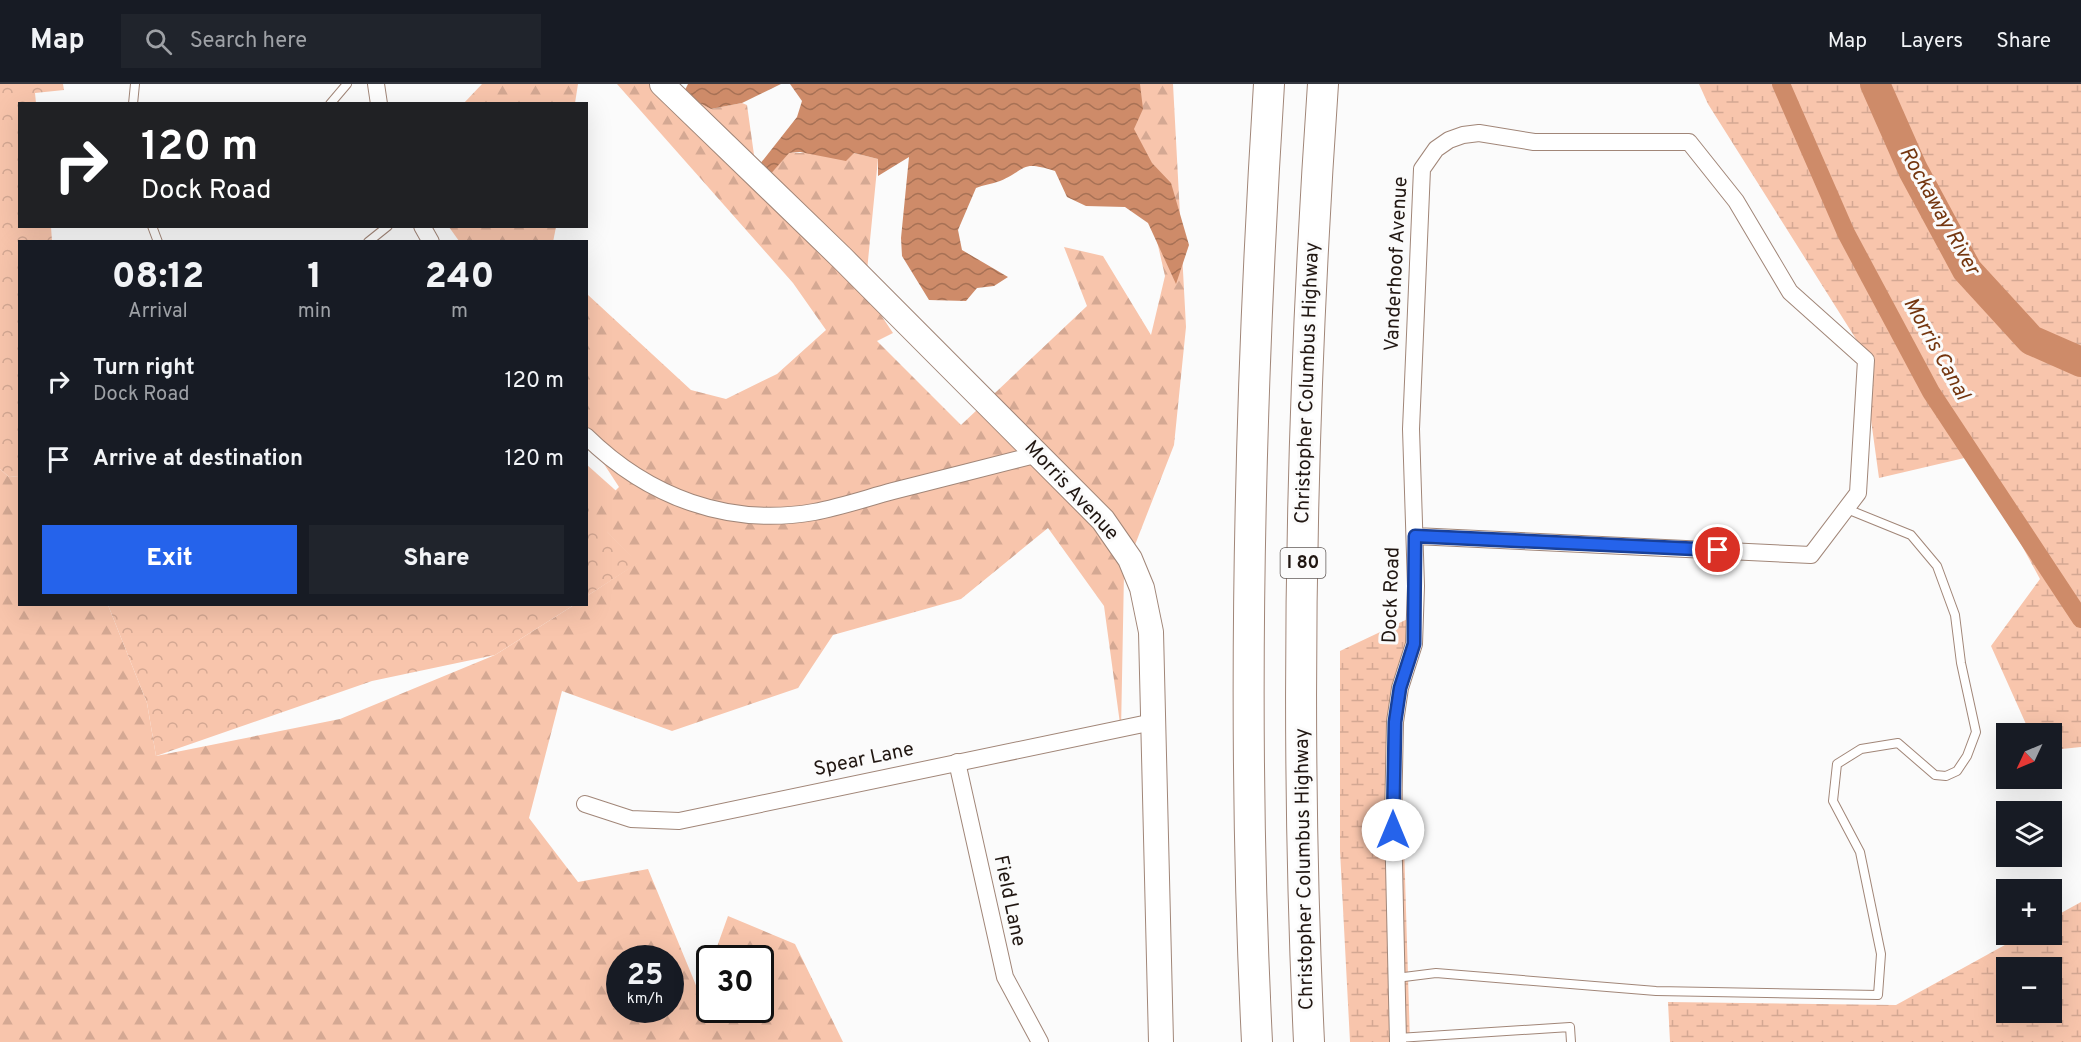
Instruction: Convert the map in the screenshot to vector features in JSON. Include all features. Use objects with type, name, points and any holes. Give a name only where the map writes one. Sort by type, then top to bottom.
[{"type":"highway","points":[[1257,1042],[1250,820],[1249,630],[1257,321],[1269,84]]},
{"type":"highway","name":"Christopher Columbus Highway","points":[[1309,1042],[1303,797],[1303,574],[1309,333],[1323,84]]},
{"type":"street","points":[[376,84],[379,102]]},
{"type":"street","name":"Morris Avenue","points":[[662,84],[1039,454],[1103,520],[1130,559],[1142,588],[1151,632],[1161,1042]]},
{"type":"street","name":"Vanderhoof Avenue","points":[[1415,536],[1411,429],[1422,169],[1436,149],[1456,137],[1479,133],[1534,142],[1689,142],[1724,185],[1790,292],[1866,360],[1858,493],[1846,508]]},
{"type":"street","points":[[588,438],[633,476],[661,492],[692,504],[752,516],[815,511],[1039,454]]},
{"type":"street","name":"Dock Road","points":[[1398,1040],[1393,820],[1395,722],[1400,688],[1414,644],[1415,536],[1810,555],[1846,508]]},
{"type":"street","name":"Spear Lane","points":[[585,804],[631,819],[679,820],[1153,722]]},
{"type":"street","name":"Field Lane","points":[[957,762],[1005,977],[1040,1042]]},
{"type":"lane","points":[[133,102],[135,84]]},
{"type":"lane","points":[[332,102],[346,84]]},
{"type":"lane","points":[[370,240],[386,228]]},
{"type":"lane","points":[[1396,978],[1436,973],[1656,991],[1878,995],[1879,944],[1860,852],[1833,801],[1836,764],[1861,749],[1898,743],[1935,775],[1946,776],[1957,771],[1967,756],[1976,732],[1961,663],[1955,615],[1937,566],[1911,535],[1846,508]]},
{"type":"lane","points":[[1398,1040],[1570,1027],[1571,1042]]},
{"type":"green space","points":[[0,84],[63,84],[64,90],[35,93],[36,102],[18,102],[18,228],[51,228],[52,240],[18,240],[18,476],[9,477],[0,469]]},
{"type":"green space","points":[[482,84],[578,84],[575,102],[465,102]]},
{"type":"green space","points":[[617,84],[668,84],[711,109],[742,103],[747,105],[756,169],[769,176],[788,153],[854,153],[878,159],[865,291],[893,333],[877,341],[961,425],[1087,306],[1064,247],[1103,256],[1151,335],[1165,276],[1121,84],[1173,84],[1186,327],[1174,445],[1124,573],[1121,731],[1104,606],[1048,528],[961,599],[833,635],[798,688],[672,731],[562,691],[529,818],[578,882],[648,869],[679,945],[606,945],[606,1023],[684,1023],[684,956],[696,985],[696,1023],[774,1023],[774,945],[718,945],[728,916],[795,944],[843,1042],[0,1042],[0,469],[9,477],[18,476],[18,606],[108,606],[147,703],[156,756],[340,719],[495,655],[572,606],[588,606],[588,595],[637,563],[591,515],[619,487],[588,440],[588,295],[691,390],[726,399],[777,374],[826,330],[793,283]]},
{"type":"green space","points":[[1699,84],[2081,84],[2081,747],[2062,749],[2062,723],[2026,723],[1991,646],[2040,579],[1973,456],[1879,478],[1861,347],[1708,104]]},
{"type":"green space","points":[[450,228],[556,228],[553,240],[458,240]]},
{"type":"green space","points":[[588,466],[623,497],[588,576]]},
{"type":"green space","points":[[588,507],[591,515],[638,563],[588,595]]},
{"type":"green space","points":[[108,606],[572,606],[495,655],[372,681],[156,756],[147,703]]},
{"type":"green space","points":[[1414,616],[1400,712],[1410,1042],[1350,1042],[1340,851],[1340,651]]},
{"type":"green space","points":[[2081,902],[2081,1042],[1670,1042],[1668,1002],[1896,1005],[2005,945],[2062,945],[2062,912]]},
{"type":"water","points":[[688,84],[781,84],[742,103],[711,109],[683,94]]},
{"type":"water","points":[[790,84],[1140,84],[1143,109],[1134,129],[1152,163],[1171,183],[1189,245],[1176,284],[1148,223],[1125,207],[1086,206],[1067,197],[1055,171],[1030,166],[1000,181],[976,188],[958,230],[962,250],[1008,277],[994,286],[977,288],[966,301],[929,300],[902,256],[901,238],[909,157],[878,176],[878,159],[854,153],[846,161],[800,152],[789,153],[769,176],[756,169],[797,117],[802,101]]},
{"type":"waterway","name":"Morris Canal","points":[[1781,84],[1846,233],[1931,392],[2081,619]]},
{"type":"waterway","name":"Rockaway River","points":[[1875,84],[1913,170],[1967,270],[2031,340],[2081,362]]},
{"type":"route","points":[[1393,830],[1395,722],[1400,688],[1414,644],[1415,536],[1718,550]]}]
